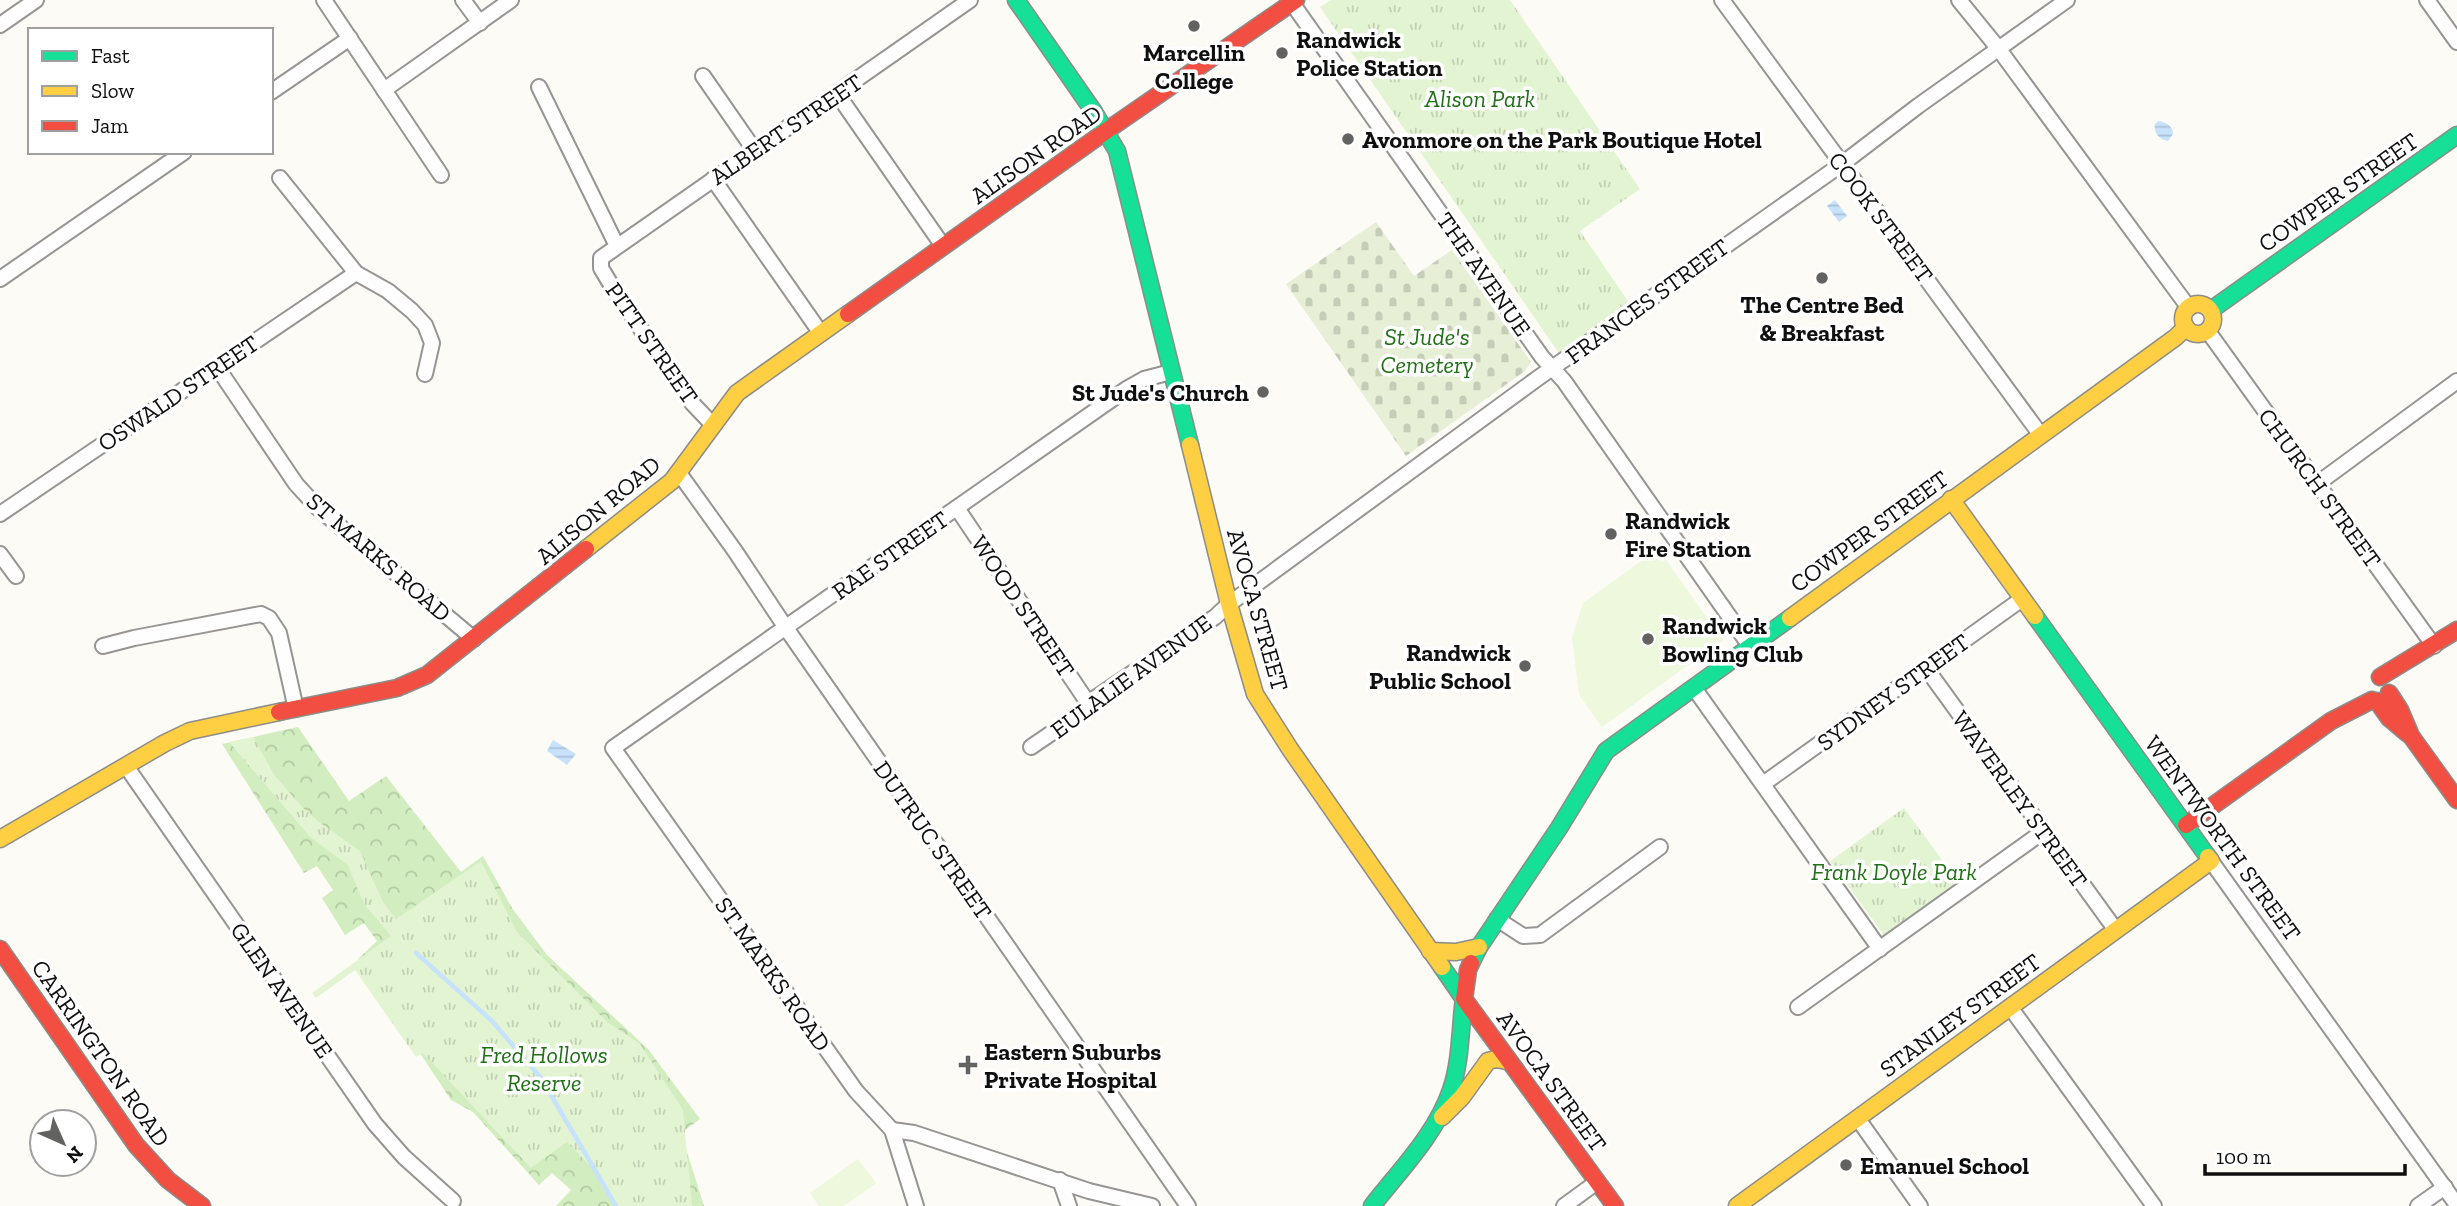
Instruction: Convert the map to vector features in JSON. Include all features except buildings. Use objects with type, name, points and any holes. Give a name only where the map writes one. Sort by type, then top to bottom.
[{"type":"main road","name":"AVOCA STREET","points":[[1016,0],[1117,151],[1229,604],[1247,669],[1260,703],[1430,951],[1615,1206]]},
{"type":"main road","name":"ALISON ROAD","points":[[0,839],[177,736],[202,727],[366,695],[411,682],[440,666],[679,473],[723,408],[737,393],[820,332],[1294,1]]},
{"type":"main road","name":"COWPER STREET","points":[[2211,310],[2457,135]]},
{"type":"main road","points":[[2200,304],[2211,310],[2213,320],[2207,330],[2196,333],[2186,327],[2184,318],[2189,307],[2200,304]]},
{"type":"main road","name":"COWPER STREET","points":[[1426,1134],[1440,1114],[1452,1086],[1468,970],[1479,947],[1559,828],[1606,751],[2176,337],[2186,327]]},
{"type":"main road","name":"WENTWORTH STREET","points":[[1951,499],[2211,861]]},
{"type":"main road","points":[[2186,825],[2331,721],[2355,711],[2412,668],[2428,650],[2457,630]]},
{"type":"main road","points":[[2379,691],[2400,710],[2411,736],[2457,800]]},
{"type":"main road","name":"STANLEY STREET","points":[[1737,1206],[2211,861]]},
{"type":"main road","points":[[1430,951],[1456,952],[1479,947]]},
{"type":"main road","name":"CARRINGTON ROAD","points":[[0,949],[136,1144],[168,1180],[202,1206]]},
{"type":"main road","points":[[1372,1206],[1426,1134],[1462,1097],[1488,1061],[1509,1061]]},
{"type":"street","points":[[0,25],[36,0]]},
{"type":"street","points":[[324,0],[441,175]]},
{"type":"street","points":[[463,0],[480,23]]},
{"type":"street","points":[[384,90],[511,0]]},
{"type":"street","name":"ALBERT STREET","points":[[601,258],[970,0]]},
{"type":"street","name":"COOK STREET","points":[[1722,0],[2040,434]]},
{"type":"street","points":[[1959,0],[1998,48],[2189,307]]},
{"type":"street","name":"FRANCES STREET","points":[[1229,604],[2067,0]]},
{"type":"street","points":[[2427,0],[2457,42]]},
{"type":"street","name":"THE AVENUE","points":[[1294,1],[1750,646]]},
{"type":"street","points":[[273,91],[349,38]]},
{"type":"street","points":[[702,76],[755,150]]},
{"type":"street","name":"PITT STREET","points":[[539,87],[617,246]]},
{"type":"street","points":[[838,94],[943,246]]},
{"type":"street","points":[[0,279],[181,154]]},
{"type":"street","points":[[279,178],[356,273],[388,291],[425,325],[432,343],[425,374]]},
{"type":"street","points":[[713,179],[820,332]]},
{"type":"street","name":"PITT STREET","points":[[601,258],[601,268],[616,293],[692,403],[713,425]]},
{"type":"street","name":"OSWALD STREET","points":[[0,514],[356,273]]},
{"type":"street","name":"CHURCH STREET","points":[[2207,330],[2317,484],[2428,650]]},
{"type":"street","name":"ST MARKS ROAD","points":[[216,367],[296,484],[311,500],[474,639]]},
{"type":"street","name":"RAE STREET","points":[[613,748],[1128,388],[1144,379],[1171,372]]},
{"type":"street","points":[[2317,484],[2457,381]]},
{"type":"street","name":"DUTRUC STREET","points":[[679,473],[1188,1206]]},
{"type":"street","name":"WOOD STREET","points":[[957,508],[1088,703]]},
{"type":"street","points":[[0,554],[16,576]]},
{"type":"street","name":"SYDNEY STREET","points":[[1763,784],[2022,599]]},
{"type":"street","name":"EULALIE AVENUE","points":[[1031,747],[1078,715],[1088,703],[1215,617],[1229,604]]},
{"type":"street","points":[[103,646],[261,614],[269,618],[279,633],[296,709]]},
{"type":"street","name":"WAVERLEY STREET","points":[[1926,668],[2115,929]]},
{"type":"street","points":[[1694,688],[1880,949]]},
{"type":"street","name":"ST MARKS ROAD","points":[[613,748],[849,1081],[892,1130],[916,1206]]},
{"type":"street","name":"GLEN AVENUE","points":[[126,766],[375,1124],[404,1157],[453,1201]]},
{"type":"street","points":[[1798,1007],[2044,831]]},
{"type":"street","points":[[1497,919],[1523,936],[1540,936],[1660,847]]},
{"type":"street","name":"WENTWORTH STREET","points":[[2211,861],[2457,1205]]},
{"type":"street","points":[[2010,1007],[2154,1206]]},
{"type":"street","points":[[1858,1119],[1920,1206]]},
{"type":"street","points":[[892,1130],[914,1133],[1089,1191],[1152,1206]]},
{"type":"street","points":[[1060,1180],[1069,1206]]},
{"type":"street","points":[[1564,1206],[1597,1182]]},
{"type":"street","points":[[2418,1206],[2445,1187]]},
{"type":"street","points":[[1089,1191],[1091,1206]]},
{"type":"green space","name":"Alison Park","points":[[1331,0],[1510,0],[1640,189],[1580,231],[1632,307],[1561,356],[1320,7]]},
{"type":"green space","name":"St Jude's Cemetery","points":[[1376,222],[1414,276],[1452,250],[1531,362],[1525,371],[1406,456],[1286,284]]},
{"type":"green space","name":"Randwick Bowling Club","points":[[1658,549],[1723,640],[1602,727],[1579,695],[1572,638],[1583,603]]},
{"type":"green space","name":"Fred Hollows Reserve","points":[[298,727],[349,801],[386,776],[461,872],[483,856],[512,908],[547,955],[648,1049],[700,1119],[681,1133],[704,1206],[556,1206],[571,1190],[552,1173],[539,1185],[473,1112],[451,1100],[358,959],[377,941],[364,923],[345,935],[322,898],[333,890],[317,866],[304,873],[222,744]]},
{"type":"green space","name":"Fred Hollows Reserve","points":[[253,737],[275,776],[303,808],[360,851],[383,902],[396,919],[481,861],[517,932],[606,1021],[640,1044],[683,1110],[692,1206],[615,1206],[596,1172],[567,1142],[531,1168],[423,1053],[416,1057],[355,970],[316,998],[312,993],[391,936],[364,904],[348,865],[310,837],[229,742]]},
{"type":"green space","name":"Frank Doyle Park","points":[[1904,808],[1958,882],[1884,935],[1830,861]]},
{"type":"green space","points":[[858,1159],[876,1183],[844,1206],[819,1206],[810,1193]]},
{"type":"water","points":[[2158,121],[2166,123],[2172,129],[2173,134],[2168,141],[2156,133],[2155,124]]},
{"type":"water","points":[[1835,200],[1847,216],[1839,222],[1827,206]]},
{"type":"water","points":[[553,740],[576,754],[567,765],[547,751]]},
{"type":"waterway","points":[[416,953],[492,1021],[541,1078],[616,1206]]},
{"type":"traffic: fast","points":[[1016,0],[1094,112],[1117,151],[1190,445]]},
{"type":"traffic: fast","points":[[2211,310],[2457,135]]},
{"type":"traffic: fast","points":[[2035,616],[2208,857]]},
{"type":"traffic: fast","points":[[1471,963],[1606,751],[1790,618]]},
{"type":"traffic: fast","points":[[1372,1206],[1427,1137],[1451,1090],[1458,1056],[1464,999],[1442,967]]},
{"type":"traffic: slow","points":[[2198,304],[2208,309],[2213,319],[2208,329],[2198,334],[2188,329],[2183,319],[2188,309],[2198,304]]},
{"type":"traffic: slow","points":[[586,549],[672,481],[737,393],[848,314]]},
{"type":"traffic: slow","points":[[1790,618],[2176,337],[2186,327]]},
{"type":"traffic: slow","points":[[1190,445],[1229,604],[1255,694],[1290,749],[1442,967]]},
{"type":"traffic: slow","points":[[1951,499],[2035,616]]},
{"type":"traffic: slow","points":[[0,839],[190,731],[279,712]]},
{"type":"traffic: slow","points":[[1737,1206],[2211,861],[2208,857]]},
{"type":"traffic: slow","points":[[1430,951],[1456,952],[1479,947]]},
{"type":"traffic: slow","points":[[1442,1117],[1462,1097],[1488,1061],[1509,1061]]},
{"type":"traffic: jam","points":[[1106,131],[1296,0]]},
{"type":"traffic: jam","points":[[848,314],[1106,131]]},
{"type":"traffic: jam","points":[[279,712],[397,688],[427,675],[586,549]]},
{"type":"traffic: jam","points":[[2380,677],[2457,630]]},
{"type":"traffic: jam","points":[[2389,693],[2411,736],[2457,800]]},
{"type":"traffic: jam","points":[[2186,825],[2331,721],[2372,700]]},
{"type":"traffic: jam","points":[[2377,701],[2389,718],[2408,734]]},
{"type":"traffic: jam","points":[[0,949],[136,1145],[168,1180],[202,1206]]},
{"type":"traffic: jam","points":[[1471,963],[1464,999],[1615,1206]]},
{"type":"place","name":"Marcellin College","points":[[1194,26]]},
{"type":"place","name":"Randwick Police Station","points":[[1282,53]]},
{"type":"place","name":"Avonmore on the Park Boutique Hotel","points":[[1348,139]]},
{"type":"place","name":"The Centre Bed & Breakfast","points":[[1822,278]]},
{"type":"place","name":"St Jude's Church","points":[[1263,392]]},
{"type":"place","name":"Randwick Fire Station","points":[[1611,534]]},
{"type":"place","name":"Randwick Bowling Club","points":[[1648,639]]},
{"type":"place","name":"Randwick Public School","points":[[1525,666]]},
{"type":"place","name":"Eastern Suburbs Private Hospital","points":[[968,1065]]},
{"type":"place","name":"Emanuel School","points":[[1846,1165]]}]
